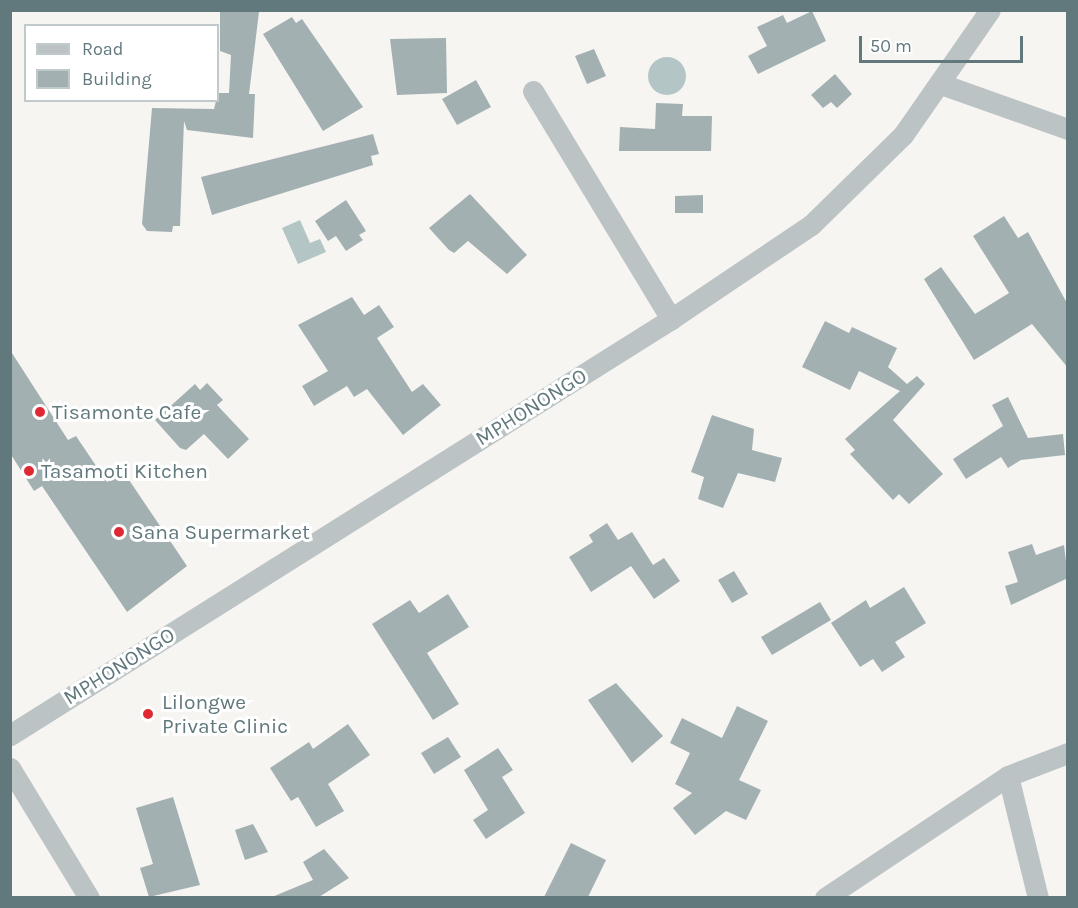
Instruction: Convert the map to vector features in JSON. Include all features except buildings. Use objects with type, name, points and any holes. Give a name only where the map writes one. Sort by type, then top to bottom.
[{"type":"street","name":"MPHONONGO","points":[[10,735],[671,319],[811,225],[903,135],[941,84],[990,10]]},
{"type":"street","points":[[941,84],[1068,129]]},
{"type":"street","points":[[533,92],[671,319]]},
{"type":"street","points":[[825,897],[1008,776],[1068,753]]},
{"type":"street","points":[[10,768],[89,897]]},
{"type":"street","points":[[1008,776],[1038,897]]},
{"type":"shaded area","points":[[667,57],[681,62],[686,76],[681,90],[667,95],[653,90],[648,76],[653,62]]},
{"type":"shaded area","points":[[300,220],[310,243],[320,239],[326,252],[298,264],[282,228]]},
{"type":"place","name":"Tisamonte Cafe","points":[[40,412]]},
{"type":"place","name":"Tasamoti Kitchen","points":[[29,471]]},
{"type":"place","name":"Sana Supermarket","points":[[119,532]]},
{"type":"place","name":"Lilongwe Private Clinic","points":[[148,714]]}]
